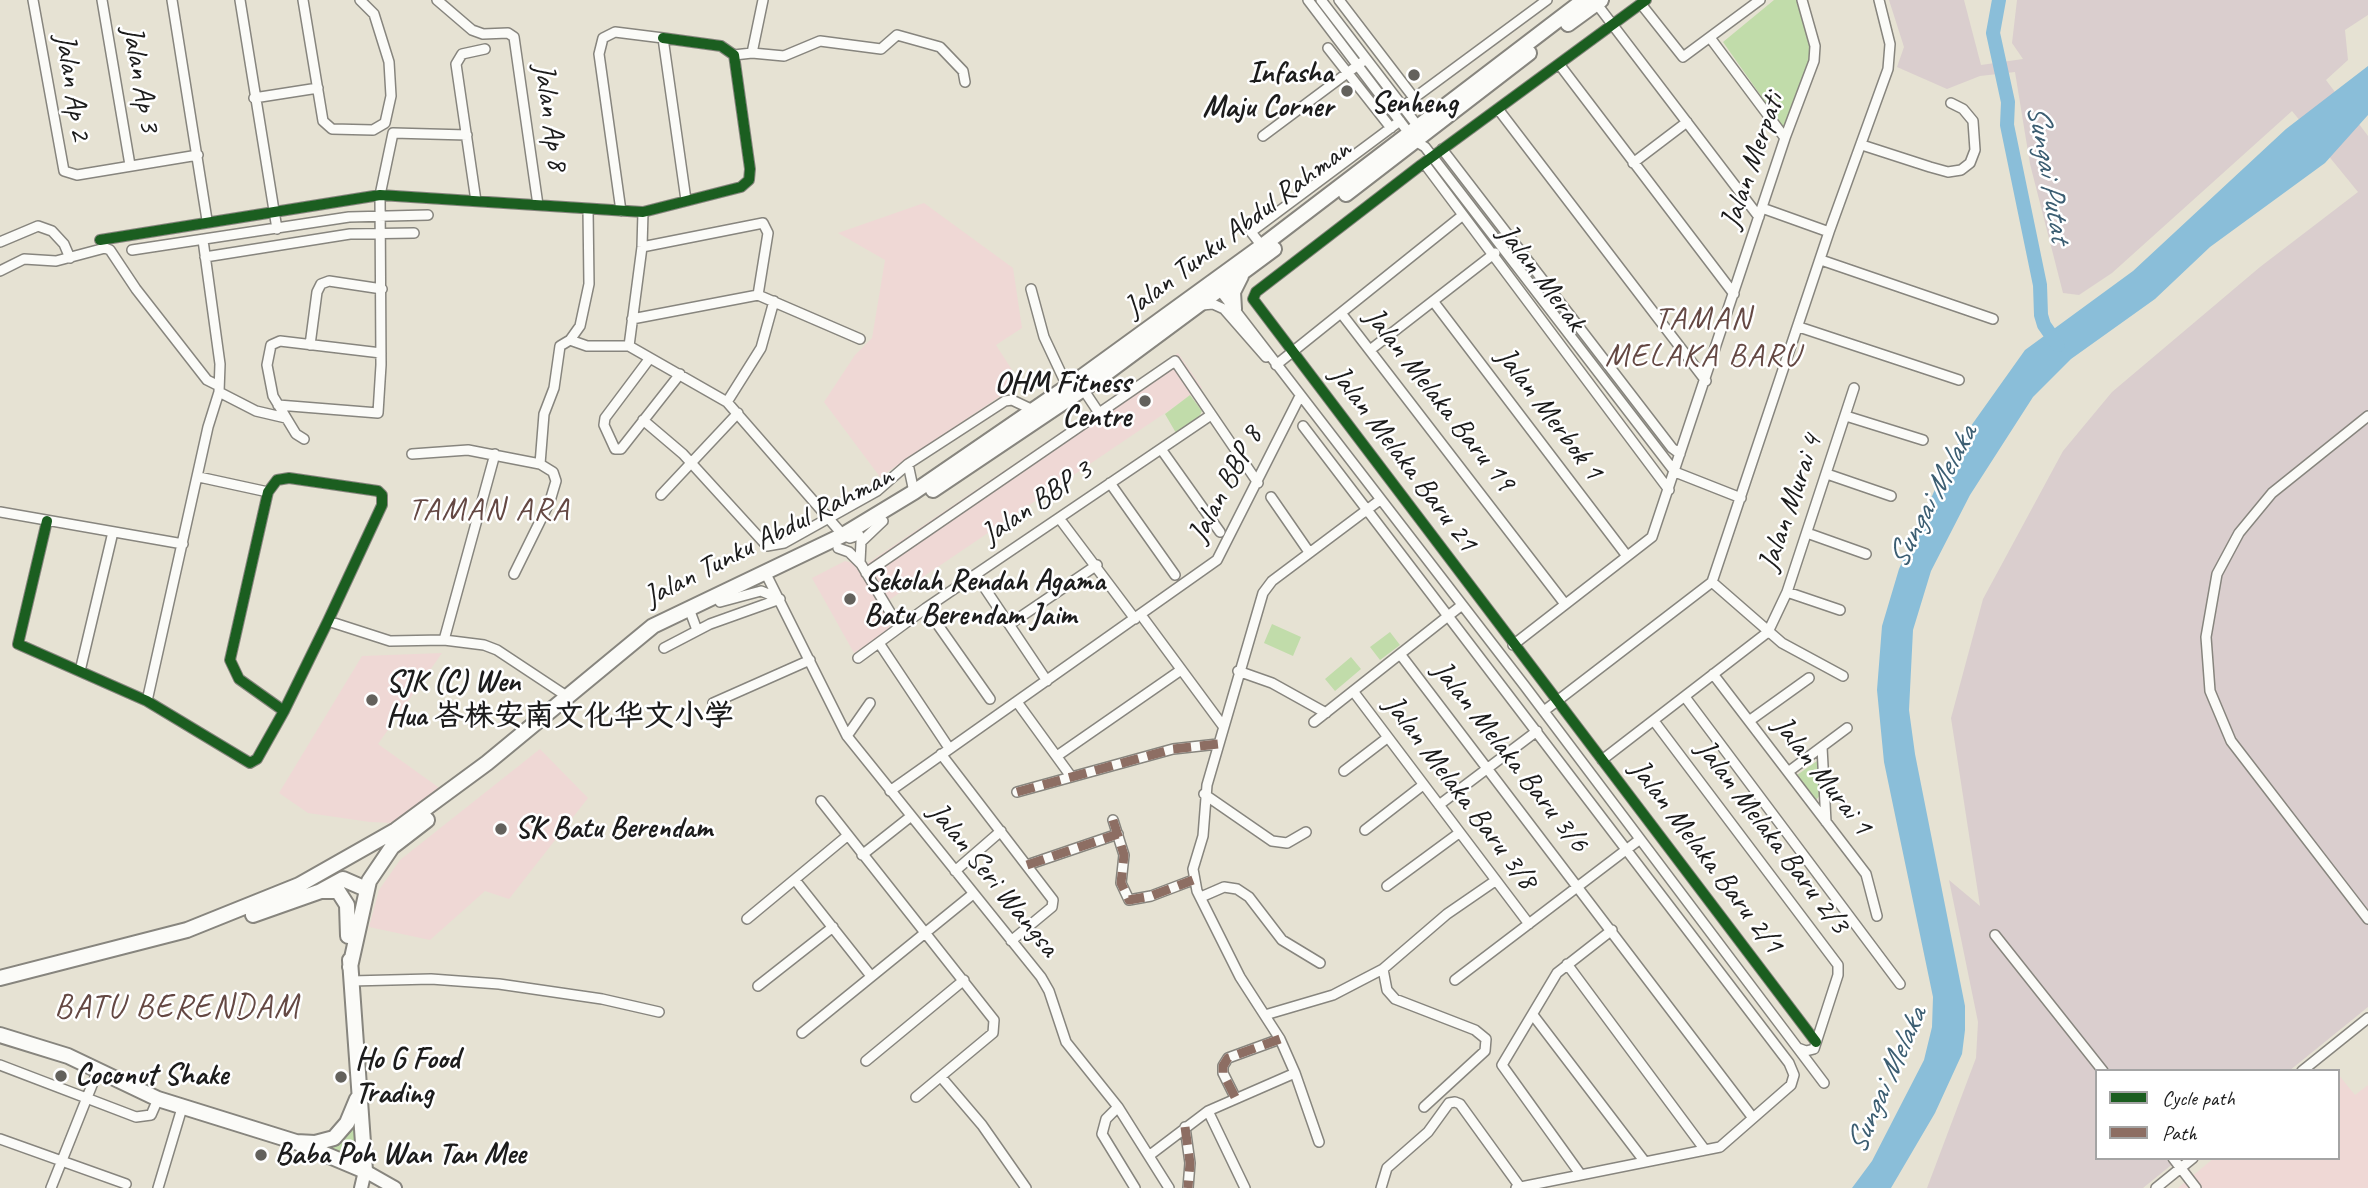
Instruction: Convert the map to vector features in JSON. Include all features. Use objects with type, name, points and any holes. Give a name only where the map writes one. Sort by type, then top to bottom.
[{"type":"main road","name":"Jalan Tunku Abdul Rahman","points":[[840,541],[859,536],[883,522],[1083,389],[1199,306],[1262,246],[1594,1]]},
{"type":"main road","name":"Jalan Tunku Abdul Rahman","points":[[0,978],[187,930],[299,885],[396,830],[487,764],[633,640],[661,621],[767,576],[840,541],[1217,286],[1244,272],[1415,133]]},
{"type":"main road","points":[[1234,309],[1235,285],[1244,272]]},
{"type":"main road","name":"Jalan Tunku Abdul Rahman","points":[[350,974],[366,889],[379,863],[392,847],[501,764],[647,641],[691,614],[720,603],[767,576]]},
{"type":"main road","points":[[187,930],[229,923],[321,891],[343,879],[366,889]]},
{"type":"main road","points":[[0,1035],[32,1043],[182,1108],[296,1142],[365,1171],[344,898],[338,891],[321,891]]},
{"type":"main road","points":[[296,1142],[327,1142],[341,1131],[352,1114],[358,1083]]},
{"type":"street","name":"Jalan Ap 2","points":[[33,0],[61,167],[68,174],[77,175],[198,155]]},
{"type":"street","name":"Jalan Ap 3","points":[[102,0],[130,165]]},
{"type":"street","points":[[172,0],[208,220]]},
{"type":"street","points":[[240,0],[277,229]]},
{"type":"street","points":[[303,0],[327,126],[373,130],[385,124],[391,96],[389,62],[374,14],[360,0]]},
{"type":"street","name":"Jalan Ap 8","points":[[437,0],[472,30],[483,34],[508,33],[514,37],[538,205]]},
{"type":"street","points":[[752,53],[763,0]]},
{"type":"street","points":[[1308,0],[1321,6],[1415,133]]},
{"type":"street","points":[[1321,6],[1337,0],[1414,98]]},
{"type":"street","points":[[1402,107],[1547,0]]},
{"type":"street","points":[[1644,2],[1681,56],[1687,56],[1760,0]]},
{"type":"street","name":"Jalan Merpati","points":[[1627,556],[1652,537],[1815,54],[1802,0]]},
{"type":"street","points":[[1544,711],[1712,582],[1890,56],[1888,31],[1879,0]]},
{"type":"street","points":[[1594,1],[1761,213],[1829,232]]},
{"type":"street","name":"Jalan Melaka Baru 21","points":[[1513,645],[1254,303],[1256,292],[1442,149],[1644,2]]},
{"type":"street","points":[[621,211],[600,46],[603,38],[615,32],[721,46],[734,55],[752,53],[784,56],[820,41],[881,49],[897,35],[940,47],[963,71],[965,82]]},
{"type":"street","points":[[663,38],[686,200]]},
{"type":"street","points":[[1711,39],[1785,138]]},
{"type":"street","points":[[1328,48],[1391,128],[1415,133]]},
{"type":"street","points":[[476,201],[457,60],[462,54],[485,49]]},
{"type":"street","points":[[100,240],[208,220],[380,195],[643,212],[736,190],[749,180],[750,169],[734,55]]},
{"type":"street","points":[[1263,136],[1362,62]]},
{"type":"street","points":[[1362,62],[1402,107],[1415,133]]},
{"type":"street","points":[[1559,64],[1734,294]]},
{"type":"street","points":[[254,99],[318,88]]},
{"type":"street","points":[[1862,145],[1955,172],[1970,163],[1976,143],[1969,114],[1951,103]]},
{"type":"street","points":[[1498,109],[1706,381]]},
{"type":"street","points":[[1633,163],[1687,122]]},
{"type":"street","points":[[1262,246],[1251,232],[1391,128]]},
{"type":"street","points":[[278,405],[378,413],[382,289],[380,195],[393,133],[467,135]]},
{"type":"street","name":"Jalan Merak","points":[[1415,133],[1675,472]]},
{"type":"street","points":[[1442,149],[1672,448],[1681,454]]},
{"type":"street","name":"Jalan Merak","points":[[1424,163],[1669,490]]},
{"type":"street","points":[[540,464],[544,414],[554,388],[557,351],[570,340],[580,326],[589,284],[588,209]]},
{"type":"street","points":[[629,346],[642,247],[643,212]]},
{"type":"street","points":[[132,250],[380,215],[428,215]]},
{"type":"street","points":[[1276,365],[1464,215]]},
{"type":"street","points":[[642,247],[763,223],[768,233],[758,295]]},
{"type":"street","points":[[0,242],[38,226],[52,231],[64,244],[70,258]]},
{"type":"street","points":[[205,257],[380,232],[414,233]]},
{"type":"street","points":[[147,701],[219,389],[220,357],[203,240]]},
{"type":"street","points":[[0,271],[24,259],[47,262],[105,248],[110,250],[136,289],[207,380],[256,411],[286,418]]},
{"type":"street","points":[[1370,350],[1502,248]]},
{"type":"street","points":[[1821,260],[1993,319]]},
{"type":"street","points":[[310,345],[317,292],[321,284],[329,281],[382,289]]},
{"type":"street","points":[[1533,288],[1543,281]]},
{"type":"street","points":[[1217,286],[1276,365]]},
{"type":"street","points":[[1031,289],[1044,338],[1067,386]]},
{"type":"street","points":[[632,319],[758,295],[860,339]]},
{"type":"street","name":"Jalan Merbok 1","points":[[1433,301],[1627,556]]},
{"type":"street","points":[[727,402],[761,348],[774,302]]},
{"type":"street","points":[[1199,306],[1213,304],[1224,309],[1256,349],[1276,365]]},
{"type":"street","name":"Jalan Melaka Baru 19","points":[[1341,313],[1565,604]]},
{"type":"street","points":[[1799,327],[1959,380]]},
{"type":"street","points":[[1563,348],[1583,333]]},
{"type":"street","points":[[570,340],[587,346],[629,346],[727,402],[829,517],[840,541],[861,564],[899,627]]},
{"type":"street","points":[[304,439],[296,434],[278,405],[268,372],[271,345],[280,341],[381,353]]},
{"type":"street","points":[[650,358],[605,418],[604,425],[613,448],[621,449],[680,374]]},
{"type":"street","points":[[866,573],[1175,361],[1258,483]]},
{"type":"street","name":"Jalan Melaka Baru 2/1","points":[[1276,365],[1544,711],[1824,1083]]},
{"type":"street","name":"Jalan Murai 4","points":[[1768,632],[1787,592],[1854,388]]},
{"type":"street","points":[[1083,389],[1099,413]]},
{"type":"street","name":"Jalan BBP 8","points":[[890,791],[1217,560],[1300,396]]},
{"type":"street","points":[[643,420],[692,463],[767,546],[775,547],[877,491],[908,464],[1006,401],[1012,400],[1033,410]]},
{"type":"street","points":[[661,495],[738,413]]},
{"type":"street","name":"Jalan BBP 3","points":[[858,658],[926,608],[1211,415]]},
{"type":"street","points":[[1846,416],[1923,440]]},
{"type":"street","points":[[2368,416],[2272,493],[2239,533],[2217,574],[2206,637],[2210,691],[2231,741],[2368,919]]},
{"type":"street","points":[[1303,426],[1789,1063],[1794,1076],[1791,1086],[1726,1143],[1706,1150],[1518,1188],[1460,1104],[1449,1103],[1427,1132],[1387,1168],[1381,1188]]},
{"type":"street","points":[[1161,449],[1220,532]]},
{"type":"street","points":[[412,454],[467,450],[540,464],[553,472],[556,481],[550,501],[514,574]]},
{"type":"street","points":[[444,640],[495,454]]},
{"type":"street","points":[[908,464],[914,492]]},
{"type":"street","points":[[1675,472],[1741,498]]},
{"type":"street","points":[[1827,474],[1891,496]]},
{"type":"street","points":[[199,477],[268,492]]},
{"type":"street","points":[[47,521],[18,644],[147,701],[250,763],[257,759],[284,711],[382,505],[382,495],[374,489],[289,478],[277,480],[268,492],[230,660],[239,679],[284,711]]},
{"type":"street","points":[[1110,483],[1175,575]]},
{"type":"street","points":[[1271,497],[1310,552]]},
{"type":"street","points":[[1319,1142],[1280,1039],[1248,993],[1193,880],[1192,869],[1203,836],[1204,794],[1263,593],[1272,580],[1380,500]]},
{"type":"street","points":[[0,512],[183,544]]},
{"type":"street","points":[[1059,518],[1223,726]]},
{"type":"street","points":[[861,564],[861,542],[883,522]]},
{"type":"street","points":[[80,671],[113,532]]},
{"type":"street","points":[[1807,533],[1866,554]]},
{"type":"street","points":[[1513,645],[1627,556]]},
{"type":"street","points":[[1010,624],[1097,565]]},
{"type":"street","points":[[976,575],[1047,681]]},
{"type":"street","name":"Jalan Seri Wangsa","points":[[767,576],[847,736],[1049,990],[1066,1042],[1118,1107],[1168,1185]]},
{"type":"street","points":[[1712,582],[1783,643],[1843,676]]},
{"type":"street","points":[[720,603],[761,591],[780,599]]},
{"type":"street","points":[[1787,592],[1840,610]]},
{"type":"street","points":[[664,648],[697,630],[780,599]]},
{"type":"street","points":[[1314,722],[1462,605]]},
{"type":"street","points":[[926,608],[990,699]]},
{"type":"street","points":[[691,614],[697,630]]},
{"type":"street","points":[[328,621],[390,641],[472,642],[498,650],[568,697]]},
{"type":"street","points":[[1602,760],[1768,632]]},
{"type":"street","points":[[879,643],[945,751],[1051,896],[1054,904],[1011,941]]},
{"type":"street","name":"Jalan Melaka Baru 2/1","points":[[1513,645],[1816,1042]]},
{"type":"street","name":"Jalan Melaka Baru 3/6","points":[[1400,654],[1612,930]]},
{"type":"street","points":[[713,703],[810,660]]},
{"type":"street","points":[[1057,756],[1181,670]]},
{"type":"street","points":[[1238,671],[1272,683],[1326,713]]},
{"type":"street","name":"Jalan Murai 1","points":[[1713,674],[1866,874],[1877,916]]},
{"type":"street","points":[[1749,721],[1809,678]]},
{"type":"street","name":"Jalan Melaka Baru 3/8","points":[[1353,691],[1529,924]]},
{"type":"street","points":[[1685,696],[1900,984]]},
{"type":"street","points":[[1017,702],[1070,775]]},
{"type":"street","points":[[847,736],[870,703]]},
{"type":"street","name":"Jalan Melaka Baru 2/3","points":[[1654,721],[1838,965],[1838,975],[1816,1042]]},
{"type":"street","points":[[1788,772],[1847,727]]},
{"type":"street","points":[[1439,805],[1537,731]]},
{"type":"street","points":[[1343,771],[1387,738]]},
{"type":"street","points":[[1017,792],[1070,775],[1180,747],[1219,744]]},
{"type":"street","points":[[1822,747],[1826,822]]},
{"type":"street","points":[[1365,831],[1423,785]]},
{"type":"street","points":[[1204,794],[1272,841],[1287,843],[1306,832]]},
{"type":"street","points":[[821,801],[994,1020],[996,1027],[988,1039],[916,1097]]},
{"type":"street","points":[[862,855],[909,817]]},
{"type":"street","points":[[1113,820],[1125,861],[1121,883],[1129,900],[1151,896],[1193,880]]},
{"type":"street","points":[[955,871],[1001,831]]},
{"type":"street","points":[[1387,886],[1459,833]]},
{"type":"street","points":[[1027,864],[1118,834]]},
{"type":"street","points":[[747,919],[847,836]]},
{"type":"street","points":[[1455,980],[1580,889],[1639,840]]},
{"type":"street","points":[[795,880],[871,976]]},
{"type":"street","points":[[1265,1015],[1333,995],[1383,969],[1447,914],[1495,881]]},
{"type":"street","points":[[1201,897],[1224,887],[1243,892],[1282,940],[1320,963]]},
{"type":"street","points":[[802,1033],[973,894]]},
{"type":"street","points":[[758,986],[833,927]]},
{"type":"street","points":[[1581,1175],[1502,1065],[1549,984],[1567,964],[1612,930],[1753,1118]]},
{"type":"street","points":[[1994,935],[2101,1069]]},
{"type":"street","points":[[1567,964],[1706,1150]]},
{"type":"street","points":[[1383,969],[1387,990],[1395,999],[1475,1030],[1486,1039],[1485,1051],[1424,1107]]},
{"type":"street","points":[[350,974],[499,984],[603,999],[659,1012]]},
{"type":"street","points":[[866,1061],[964,979]]},
{"type":"street","points":[[1533,1015],[1645,1162]]},
{"type":"street","points":[[2304,1069],[2368,1018]]},
{"type":"street","points":[[1235,1097],[1223,1073],[1223,1066],[1228,1058],[1280,1039]]},
{"type":"street","points":[[1797,1048],[1811,1051],[1816,1042]]},
{"type":"street","points":[[0,1065],[141,1118],[151,1115],[158,1099]]},
{"type":"street","points":[[51,1188],[98,1070]]},
{"type":"street","points":[[1150,1155],[1208,1111],[1295,1073]]},
{"type":"street","points":[[940,1077],[982,1125],[1026,1188]]},
{"type":"street","points":[[1118,1107],[1106,1119],[1102,1134],[1135,1188]]},
{"type":"street","points":[[159,1188],[182,1108]]},
{"type":"street","points":[[1208,1111],[1245,1188]]},
{"type":"street","points":[[1185,1127],[1189,1163],[1188,1188]]},
{"type":"street","points":[[0,1139],[127,1184]]},
{"type":"street","points":[[2175,1160],[2196,1188]]},
{"type":"street","points":[[2156,1188],[2191,1160]]},
{"type":"street","points":[[360,1188],[365,1171],[395,1188]]},
{"type":"street","points":[[1154,1188],[1168,1185]]},
{"type":"shaded area","points":[[1889,0],[1964,0],[1981,65],[2023,59],[2012,43],[2017,0],[2368,0],[2368,15],[2345,30],[2348,60],[2326,80],[2368,136],[2368,1007],[2291,1069],[2095,1069],[2095,1160],[2178,1160],[2143,1188],[1927,1188],[1976,1058],[1978,1022],[1949,880],[1980,906],[1951,718],[1983,599],[2063,451],[2112,392],[2260,267],[2358,192],[2292,111],[2112,273],[2079,295],[2063,293],[2030,164],[2015,72],[1980,76],[1947,89],[1897,67],[1904,47]]},
{"type":"shaded area","points":[[924,203],[1013,268],[1022,328],[996,345],[1014,373],[1011,389],[880,477],[824,402],[855,355],[872,338],[885,260],[838,233]]},
{"type":"shaded area","points":[[1178,353],[1202,388],[889,600],[865,565]]},
{"type":"shaded area","name":"Sekolah Rendah Agama Batu Berendam Jaim","points":[[845,561],[853,563],[891,620],[888,631],[854,653],[812,578]]},
{"type":"shaded area","name":"SJK (C) Wen Hua 峇株安南文化华文小学","points":[[442,653],[378,744],[445,792],[395,823],[308,813],[279,793],[362,656]]},
{"type":"shaded area","name":"SK Batu Berendam","points":[[540,749],[588,798],[509,899],[485,891],[430,940],[369,927],[379,890],[400,860]]},
{"type":"shaded area","points":[[2340,1076],[2355,1095],[2368,1085],[2368,1188],[2178,1188],[2212,1160],[2340,1160]]},
{"type":"green space","points":[[1774,0],[1800,0],[1812,57],[1785,130],[1723,42]]},
{"type":"green space","points":[[1190,395],[1202,411],[1199,417],[1176,433],[1165,414]]},
{"type":"green space","points":[[1272,624],[1301,637],[1293,656],[1264,643]]},
{"type":"green space","points":[[1390,632],[1400,645],[1380,660],[1370,647]]},
{"type":"green space","points":[[1351,657],[1361,669],[1335,691],[1325,679]]},
{"type":"green space","points":[[1817,761],[1821,794],[1816,800],[1797,775]]},
{"type":"green space","points":[[358,1122],[361,1163],[325,1149],[339,1143]]},
{"type":"water","name":"Sungai Melaka","points":[[2368,66],[2368,115],[2325,163],[2210,247],[2155,299],[2071,359],[2033,397],[1970,495],[1931,571],[1913,630],[1909,710],[1915,754],[1965,1006],[1962,1054],[1935,1113],[1891,1188],[1852,1188],[1872,1161],[1924,1060],[1932,1027],[1933,997],[1884,762],[1877,690],[1882,626],[1899,569],[1951,454],[2025,350],[2133,271],[2286,129]]},
{"type":"waterway","name":"Sungai Putat","points":[[1999,0],[1993,33],[2008,102],[2007,125],[2040,285],[2041,315],[2044,325],[2058,345]]},
{"type":"marked path","points":[[1017,792],[1173,749],[1218,744]]},
{"type":"marked path","points":[[1113,820],[1124,855],[1121,883],[1129,900],[1151,896],[1193,880]]},
{"type":"marked path","points":[[1027,865],[1118,834]]},
{"type":"marked path","points":[[1235,1097],[1223,1073],[1223,1066],[1228,1058],[1280,1039]]},
{"type":"marked path","points":[[1185,1127],[1190,1163],[1188,1188]]},
{"type":"cycle path","points":[[1646,0],[1421,165],[1256,292],[1253,299],[1816,1042]]},
{"type":"cycle path","points":[[100,240],[380,195],[643,212],[741,187],[749,180],[750,169],[734,55],[721,46],[663,38]]},
{"type":"cycle path","points":[[47,521],[18,644],[147,701],[250,763],[257,759],[284,711],[328,621],[382,505],[382,495],[378,491],[289,478],[277,480],[268,492],[230,660],[239,679],[284,711]]},
{"type":"place","name":"Senheng","points":[[1414,75]]},
{"type":"place","name":"Infasha Maju Corner","points":[[1347,91]]},
{"type":"place","name":"OHM Fitness Centre","points":[[1145,401]]},
{"type":"place","name":"Sekolah Rendah Agama Batu Berendam Jaim","points":[[850,599]]},
{"type":"place","name":"SJK (C) Wen Hua 峇株安南文化华文小学","points":[[372,700]]},
{"type":"place","name":"SK Batu Berendam","points":[[501,829]]},
{"type":"place","name":"Coconut Shake","points":[[61,1076]]},
{"type":"place","name":"Ho G Food Trading","points":[[341,1077]]},
{"type":"place","name":"Baba Poh Wan Tan Mee","points":[[261,1155]]},
{"type":"district","name":"TAMAN MELAKA BARU","points":[[1703,338]]},
{"type":"district","name":"TAMAN ARA","points":[[489,511]]},
{"type":"district","name":"BATU BERENDAM","points":[[177,1008]]}]
